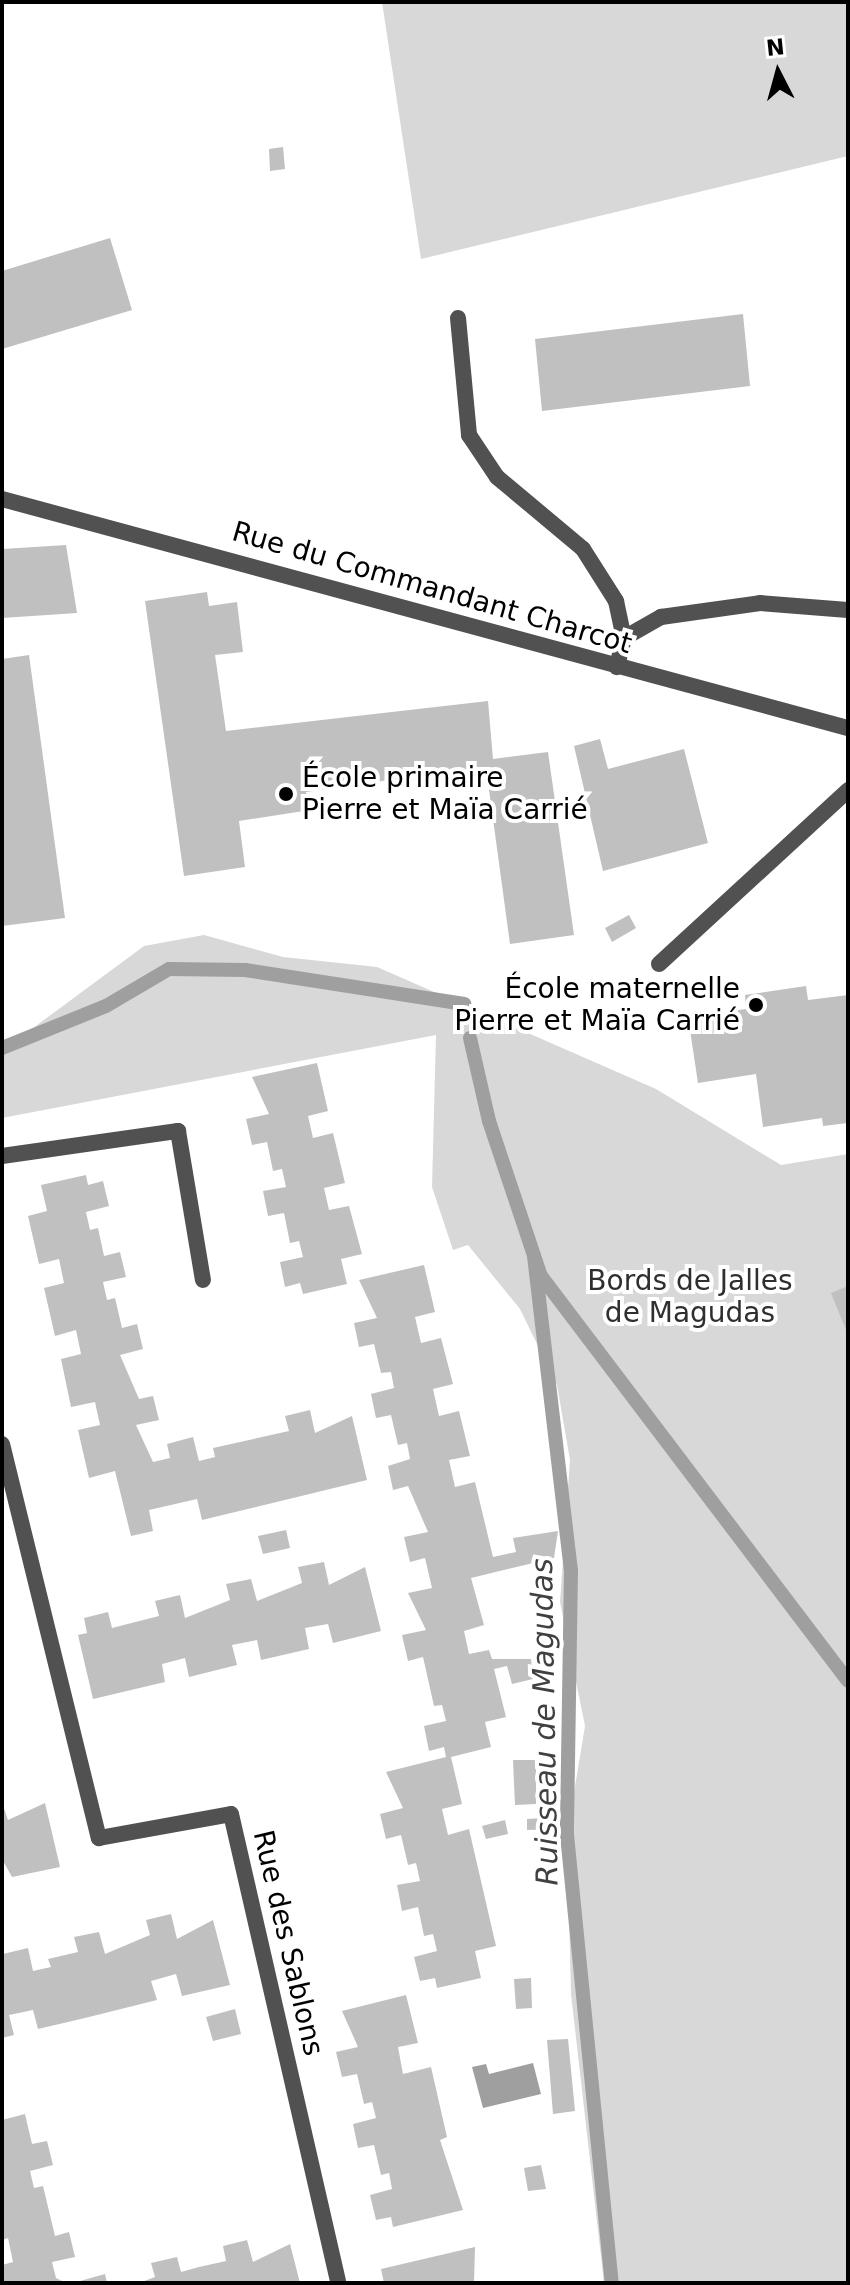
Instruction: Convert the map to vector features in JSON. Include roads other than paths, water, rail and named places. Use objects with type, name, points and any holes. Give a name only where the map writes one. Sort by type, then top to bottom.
[{"type":"street","points":[[458,318],[469,435],[497,477],[583,549],[616,601],[624,638],[617,667]]},
{"type":"street","name":"Rue du Commandant Charcot","points":[[2,499],[366,592],[617,667],[848,728]]},
{"type":"street","points":[[624,638],[661,617],[760,603],[848,610]]},
{"type":"street","points":[[659,964],[848,790]]},
{"type":"street","points":[[2,1156],[178,1131],[203,1280]]},
{"type":"street","name":"Rue des Sablons","points":[[2,1444],[99,1838],[231,1814],[338,2283]]},
{"type":"waterway","name":"Ruisseau de Magudas","points":[[2,1048],[106,1006],[169,969],[245,970],[464,1004]]},
{"type":"waterway","name":"Ruisseau de Magudas","points":[[470,1038],[489,1121],[541,1276],[848,1681]]},
{"type":"waterway","name":"Ruisseau de Magudas","points":[[534,1256],[571,1570],[567,1835],[612,2283]]},
{"type":"place","name":"École primaire Pierre et Maïa Carrié","points":[[286,794]]},
{"type":"place","name":"École maternelle Pierre et Maïa Carrié","points":[[756,1005]]},
{"type":"park label","name":"Bords de Jalles de Magudas","points":[[690,1297]]}]
